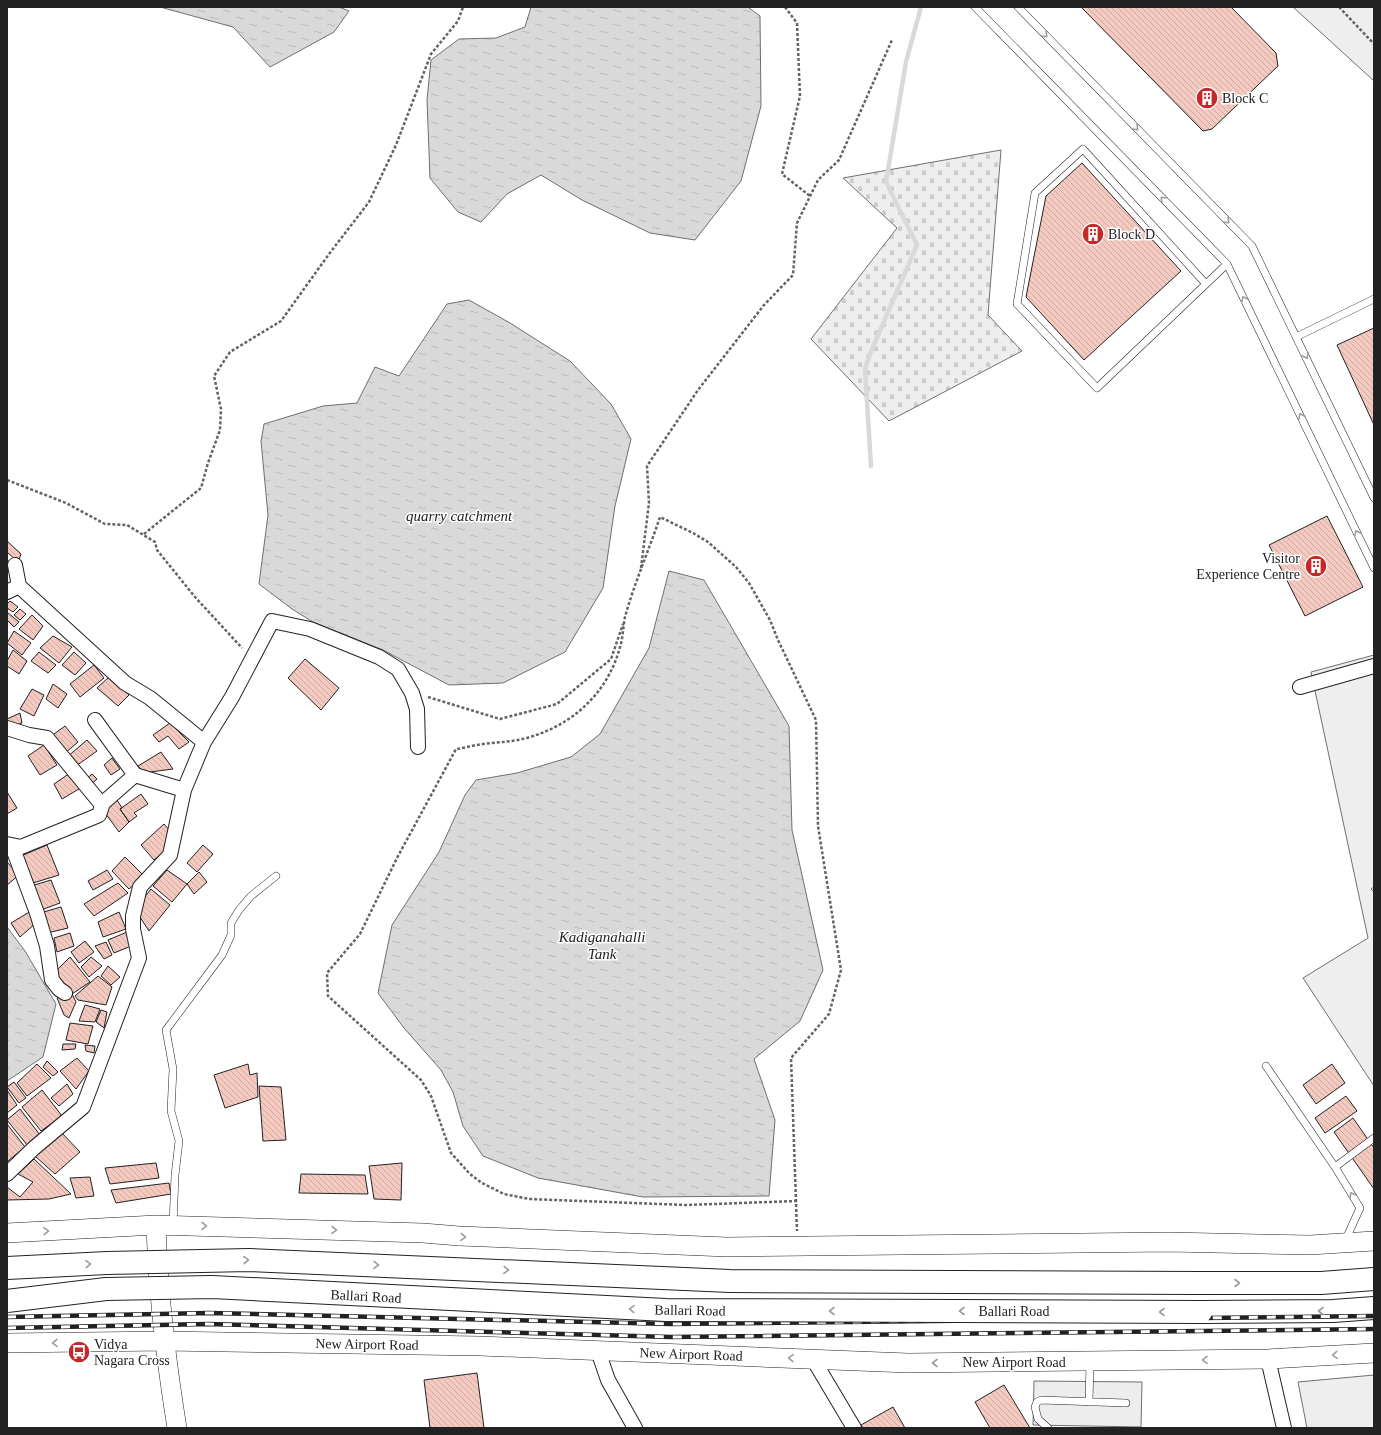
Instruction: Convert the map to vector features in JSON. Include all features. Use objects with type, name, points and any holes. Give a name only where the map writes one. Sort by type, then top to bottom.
[{"type":"highway","name":"Ballari Road","points":[[7,1268],[107,1262],[249,1260],[730,1281],[1321,1283],[1374,1279]]},
{"type":"highway","name":"Ballari Road","points":[[7,1301],[106,1289],[212,1287],[666,1310],[1201,1312],[1333,1311],[1374,1308]]},
{"type":"street","points":[[15,565],[13,589],[125,683],[150,698],[204,742]]},
{"type":"street","points":[[7,1174],[34,1148],[83,1107],[139,958],[133,929],[133,916],[140,887],[170,855],[184,790],[204,742],[232,697],[272,621],[310,629],[379,657],[398,669],[412,693],[417,709],[418,747]]},
{"type":"street","points":[[1300,687],[1374,666]]},
{"type":"street","points":[[95,720],[135,775],[184,790]]},
{"type":"street","points":[[7,728],[29,735],[47,738],[102,805]]},
{"type":"street","points":[[9,845],[21,847],[99,815],[102,805],[135,775]]},
{"type":"street","points":[[9,845],[37,913],[47,946],[52,980],[59,989],[65,993]]},
{"type":"street","points":[[7,1232],[165,1225],[423,1233],[459,1236],[727,1247],[1169,1242],[1310,1245],[1374,1241]]},
{"type":"street","points":[[165,1225],[157,1279],[164,1341],[177,1428]]},
{"type":"street","name":"New Airport Road","points":[[7,1343],[164,1341],[472,1346],[908,1363],[1268,1359],[1374,1353]]},
{"type":"street","points":[[598,1351],[608,1380],[635,1428]]},
{"type":"street","points":[[813,1359],[854,1428]]},
{"type":"street","points":[[1268,1359],[1284,1428]]},
{"type":"lane","points":[[975,7],[1227,264],[1374,568]]},
{"type":"lane","points":[[1018,7],[1252,246],[1374,498]]},
{"type":"lane","points":[[1206,284],[1083,149],[1035,193],[1017,304],[1097,388],[1227,264]]},
{"type":"lane","points":[[1296,337],[1374,299]]},
{"type":"lane","points":[[165,1225],[175,1175],[179,1141],[171,1111],[173,1070],[166,1030],[222,955],[231,935],[231,923],[240,910],[251,896],[276,876]]},
{"type":"lane","points":[[1266,1066],[1335,1167],[1360,1208],[1344,1242]]},
{"type":"lane","points":[[1335,1167],[1374,1138]]},
{"type":"lane","points":[[1089,1402],[1090,1362]]},
{"type":"lane","points":[[1048,1428],[1038,1419],[1035,1407],[1038,1402],[1048,1400],[1126,1403]]},
{"type":"path","points":[[144,534],[201,488],[220,430],[221,409],[214,376],[230,352],[280,321],[369,202],[396,145],[431,54],[458,21],[463,7]]},
{"type":"path","points":[[785,7],[798,23],[800,96],[782,174],[810,196]]},
{"type":"path","points":[[1339,7],[1374,44]]},
{"type":"path","points":[[797,1201],[686,1206],[529,1199],[493,1189],[470,1174],[451,1153],[431,1096],[421,1080],[328,996],[327,973],[360,934],[398,858],[456,749],[530,737],[560,725],[574,716],[596,696],[610,673],[620,647],[625,618],[641,571],[649,503],[647,466],[698,390],[764,305],[793,275],[796,223],[818,180],[839,160],[892,40]]},
{"type":"path","points":[[7,480],[66,503],[105,524],[127,525],[155,542],[157,550],[195,597],[252,659]]},
{"type":"path","points":[[412,693],[500,719],[557,704],[611,658],[660,518],[693,533],[723,554],[749,583],[767,614],[816,720],[818,826],[841,970],[829,1014],[791,1058],[798,1246]]},
{"type":"green space","points":[[1293,7],[1374,7],[1374,81]]},
{"type":"green space","points":[[1001,150],[988,315],[1022,351],[889,421],[811,339],[897,228],[843,178]]},
{"type":"green space","points":[[1374,655],[1374,887],[1371,889],[1374,892],[1374,1086],[1303,978],[1368,938],[1311,672]]},
{"type":"green space","points":[[1374,1375],[1374,1428],[1307,1428],[1298,1382]]},
{"type":"shaded area","points":[[1034,1381],[1142,1382],[1141,1427],[1033,1425]]},
{"type":"water","points":[[160,7],[339,7],[349,11],[334,32],[270,67],[233,27]]},
{"type":"water","points":[[531,7],[748,7],[760,16],[761,106],[741,181],[695,240],[650,233],[582,200],[541,175],[507,194],[481,222],[458,212],[430,178],[427,100],[431,60],[459,39],[496,38],[525,27]]},
{"type":"water","name":"quarry catchment","points":[[469,300],[510,323],[570,361],[611,404],[631,439],[615,506],[603,588],[565,652],[503,683],[449,685],[383,650],[313,622],[292,609],[259,584],[268,515],[261,441],[264,424],[323,406],[357,403],[375,367],[399,376],[447,304]]},
{"type":"water","name":"Kadiganahalli Tank","points":[[669,571],[704,580],[789,726],[792,830],[823,970],[800,1021],[754,1059],[775,1120],[769,1196],[643,1197],[538,1178],[483,1156],[463,1126],[453,1092],[441,1070],[404,1028],[378,993],[392,925],[439,852],[465,795],[476,780],[517,773],[571,757],[600,734],[649,648]]},
{"type":"water","points":[[7,927],[25,951],[56,1004],[43,1057],[7,1081]]},
{"type":"building","name":"Block C","points":[[1081,7],[1231,7],[1276,53],[1278,66],[1212,129],[1203,131]]},
{"type":"building","name":"Block D","points":[[1082,163],[1181,271],[1084,360],[1026,297],[1046,196]]},
{"type":"building","points":[[1374,328],[1374,425],[1337,345]]},
{"type":"building","name":"Visitor Experience Centre","points":[[1327,516],[1363,587],[1305,616],[1269,545]]},
{"type":"building","points":[[7,541],[21,554],[18,562],[7,552]]},
{"type":"building","points":[[10,601],[18,607],[13,612],[7,608],[7,604]]},
{"type":"building","points":[[20,609],[26,614],[20,620],[14,615]]},
{"type":"building","points":[[7,612],[19,622],[14,627],[7,620]]},
{"type":"building","points":[[32,615],[43,626],[33,640],[19,629]]},
{"type":"building","points":[[14,631],[31,643],[22,655],[7,643]]},
{"type":"building","points":[[53,636],[72,647],[59,663],[40,648]]},
{"type":"building","points":[[13,650],[27,661],[19,674],[7,666],[7,661]]},
{"type":"building","points":[[39,652],[56,665],[48,673],[31,661]]},
{"type":"building","points":[[74,652],[86,663],[75,675],[62,665]]},
{"type":"building","points":[[305,659],[339,688],[321,710],[288,678]]},
{"type":"building","points":[[94,665],[104,678],[80,697],[70,684]]},
{"type":"building","points":[[109,677],[129,695],[118,706],[97,688]]},
{"type":"building","points":[[53,684],[67,694],[58,708],[46,699]]},
{"type":"building","points":[[32,689],[44,695],[34,716],[20,709]]},
{"type":"building","points":[[20,713],[22,723],[12,727],[7,719]]},
{"type":"building","points":[[170,723],[189,742],[179,749],[168,736],[159,742],[153,735]]},
{"type":"building","points":[[65,726],[78,742],[64,754],[50,737]]},
{"type":"building","points":[[87,740],[97,751],[76,766],[67,757]]},
{"type":"building","points":[[44,745],[57,765],[40,775],[28,756]]},
{"type":"building","points":[[161,752],[173,769],[143,773],[138,766]]},
{"type":"building","points":[[112,758],[120,769],[111,775],[104,765]]},
{"type":"building","points":[[73,771],[84,786],[62,799],[54,784]]},
{"type":"building","points":[[92,774],[97,779],[90,785],[86,779]]},
{"type":"building","points":[[7,792],[17,808],[7,814]]},
{"type":"building","points":[[141,794],[148,804],[134,813],[137,816],[129,822],[120,809]]},
{"type":"building","points":[[117,800],[122,808],[120,809],[129,822],[119,832],[103,810]]},
{"type":"building","points":[[164,824],[170,831],[164,852],[154,860],[141,845]]},
{"type":"building","points":[[47,845],[59,875],[33,883],[21,856]]},
{"type":"building","points":[[203,845],[213,854],[197,872],[187,863]]},
{"type":"building","points":[[125,857],[144,876],[129,889],[112,871]]},
{"type":"building","points":[[7,862],[19,875],[7,885]]},
{"type":"building","points":[[107,870],[113,879],[93,890],[88,881]]},
{"type":"building","points":[[167,870],[187,884],[172,902],[153,886]]},
{"type":"building","points":[[199,872],[207,882],[194,894],[187,884]]},
{"type":"building","points":[[51,880],[60,903],[41,910],[31,886]]},
{"type":"building","points":[[118,883],[128,893],[94,916],[84,904]]},
{"type":"building","points":[[151,889],[170,905],[149,931],[140,917],[140,903]]},
{"type":"building","points":[[61,907],[68,928],[47,933],[40,913]]},
{"type":"building","points":[[31,911],[36,923],[20,937],[11,923]]},
{"type":"building","points":[[119,912],[126,929],[103,937],[98,922]]},
{"type":"building","points":[[127,932],[131,946],[114,953],[108,940]]},
{"type":"building","points":[[70,933],[74,946],[57,952],[54,938]]},
{"type":"building","points":[[85,941],[94,952],[79,963],[71,952]]},
{"type":"building","points":[[106,942],[112,955],[104,959],[95,946]]},
{"type":"building","points":[[70,957],[90,982],[72,994],[54,973]]},
{"type":"building","points":[[91,957],[102,966],[89,977],[81,967]]},
{"type":"building","points":[[108,966],[120,977],[111,985],[101,976]]},
{"type":"building","points":[[98,976],[112,987],[106,1005],[78,1000],[75,996]]},
{"type":"building","points":[[72,994],[76,1002],[69,1018],[64,1015],[57,998]]},
{"type":"building","points":[[85,1005],[100,1009],[95,1022],[79,1021]]},
{"type":"building","points":[[101,1010],[107,1012],[104,1028],[96,1022]]},
{"type":"building","points":[[70,1023],[93,1026],[88,1044],[66,1040]]},
{"type":"building","points":[[63,1044],[76,1044],[75,1049],[62,1050]]},
{"type":"building","points":[[85,1045],[95,1046],[94,1053],[86,1051]]},
{"type":"building","points":[[77,1058],[89,1071],[76,1089],[60,1071]]},
{"type":"building","points":[[47,1061],[58,1072],[53,1076],[43,1067]]},
{"type":"building","points":[[37,1064],[51,1078],[27,1096],[17,1083]]},
{"type":"building","points":[[248,1064],[250,1075],[257,1073],[258,1097],[225,1108],[214,1075]]},
{"type":"building","points":[[1332,1064],[1345,1083],[1316,1104],[1303,1085]]},
{"type":"building","points":[[14,1082],[26,1098],[19,1103],[7,1087]]},
{"type":"building","points":[[67,1084],[73,1094],[59,1106],[51,1098]]},
{"type":"building","points":[[259,1086],[281,1087],[286,1140],[263,1141]]},
{"type":"building","points":[[7,1090],[17,1105],[7,1113]]},
{"type":"building","points":[[42,1090],[62,1116],[41,1131],[22,1107]]},
{"type":"building","points":[[1346,1096],[1357,1111],[1325,1133],[1315,1118]]},
{"type":"building","points":[[20,1109],[40,1135],[27,1145],[7,1120]]},
{"type":"building","points":[[1353,1118],[1374,1148],[1374,1189],[1334,1132]]},
{"type":"building","points":[[7,1124],[25,1147],[8,1161],[7,1159]]},
{"type":"building","points":[[61,1132],[80,1152],[55,1174],[35,1156]]},
{"type":"building","points":[[34,1159],[71,1194],[49,1199],[7,1200],[7,1187],[20,1197],[33,1182],[18,1174]]},
{"type":"building","points":[[156,1163],[159,1178],[110,1184],[105,1168]]},
{"type":"building","points":[[402,1163],[401,1200],[374,1199],[369,1166]]},
{"type":"building","points":[[301,1174],[365,1175],[368,1194],[299,1193]]},
{"type":"building","points":[[90,1177],[94,1196],[76,1198],[70,1178]]},
{"type":"building","points":[[169,1183],[171,1194],[116,1203],[111,1190]]},
{"type":"building","points":[[477,1373],[484,1428],[430,1428],[424,1380]]},
{"type":"building","points":[[1004,1385],[1030,1428],[990,1428],[975,1402]]},
{"type":"building","points":[[893,1407],[905,1428],[863,1428],[861,1425]]},
{"type":"waterway","points":[[871,466],[865,369],[917,245],[886,182],[906,62],[921,7]]},
{"type":"railway","points":[[7,1317],[209,1313],[671,1324],[1374,1316]]},
{"type":"railway","points":[[7,1328],[208,1324],[671,1337],[1374,1329]]},
{"type":"place","name":"Block C","points":[[1207,98]]},
{"type":"place","name":"Block D","points":[[1093,234]]},
{"type":"place","name":"Visitor Experience Centre","points":[[1316,566]]},
{"type":"place","name":"Vidya Nagara Cross","points":[[79,1352]]}]
